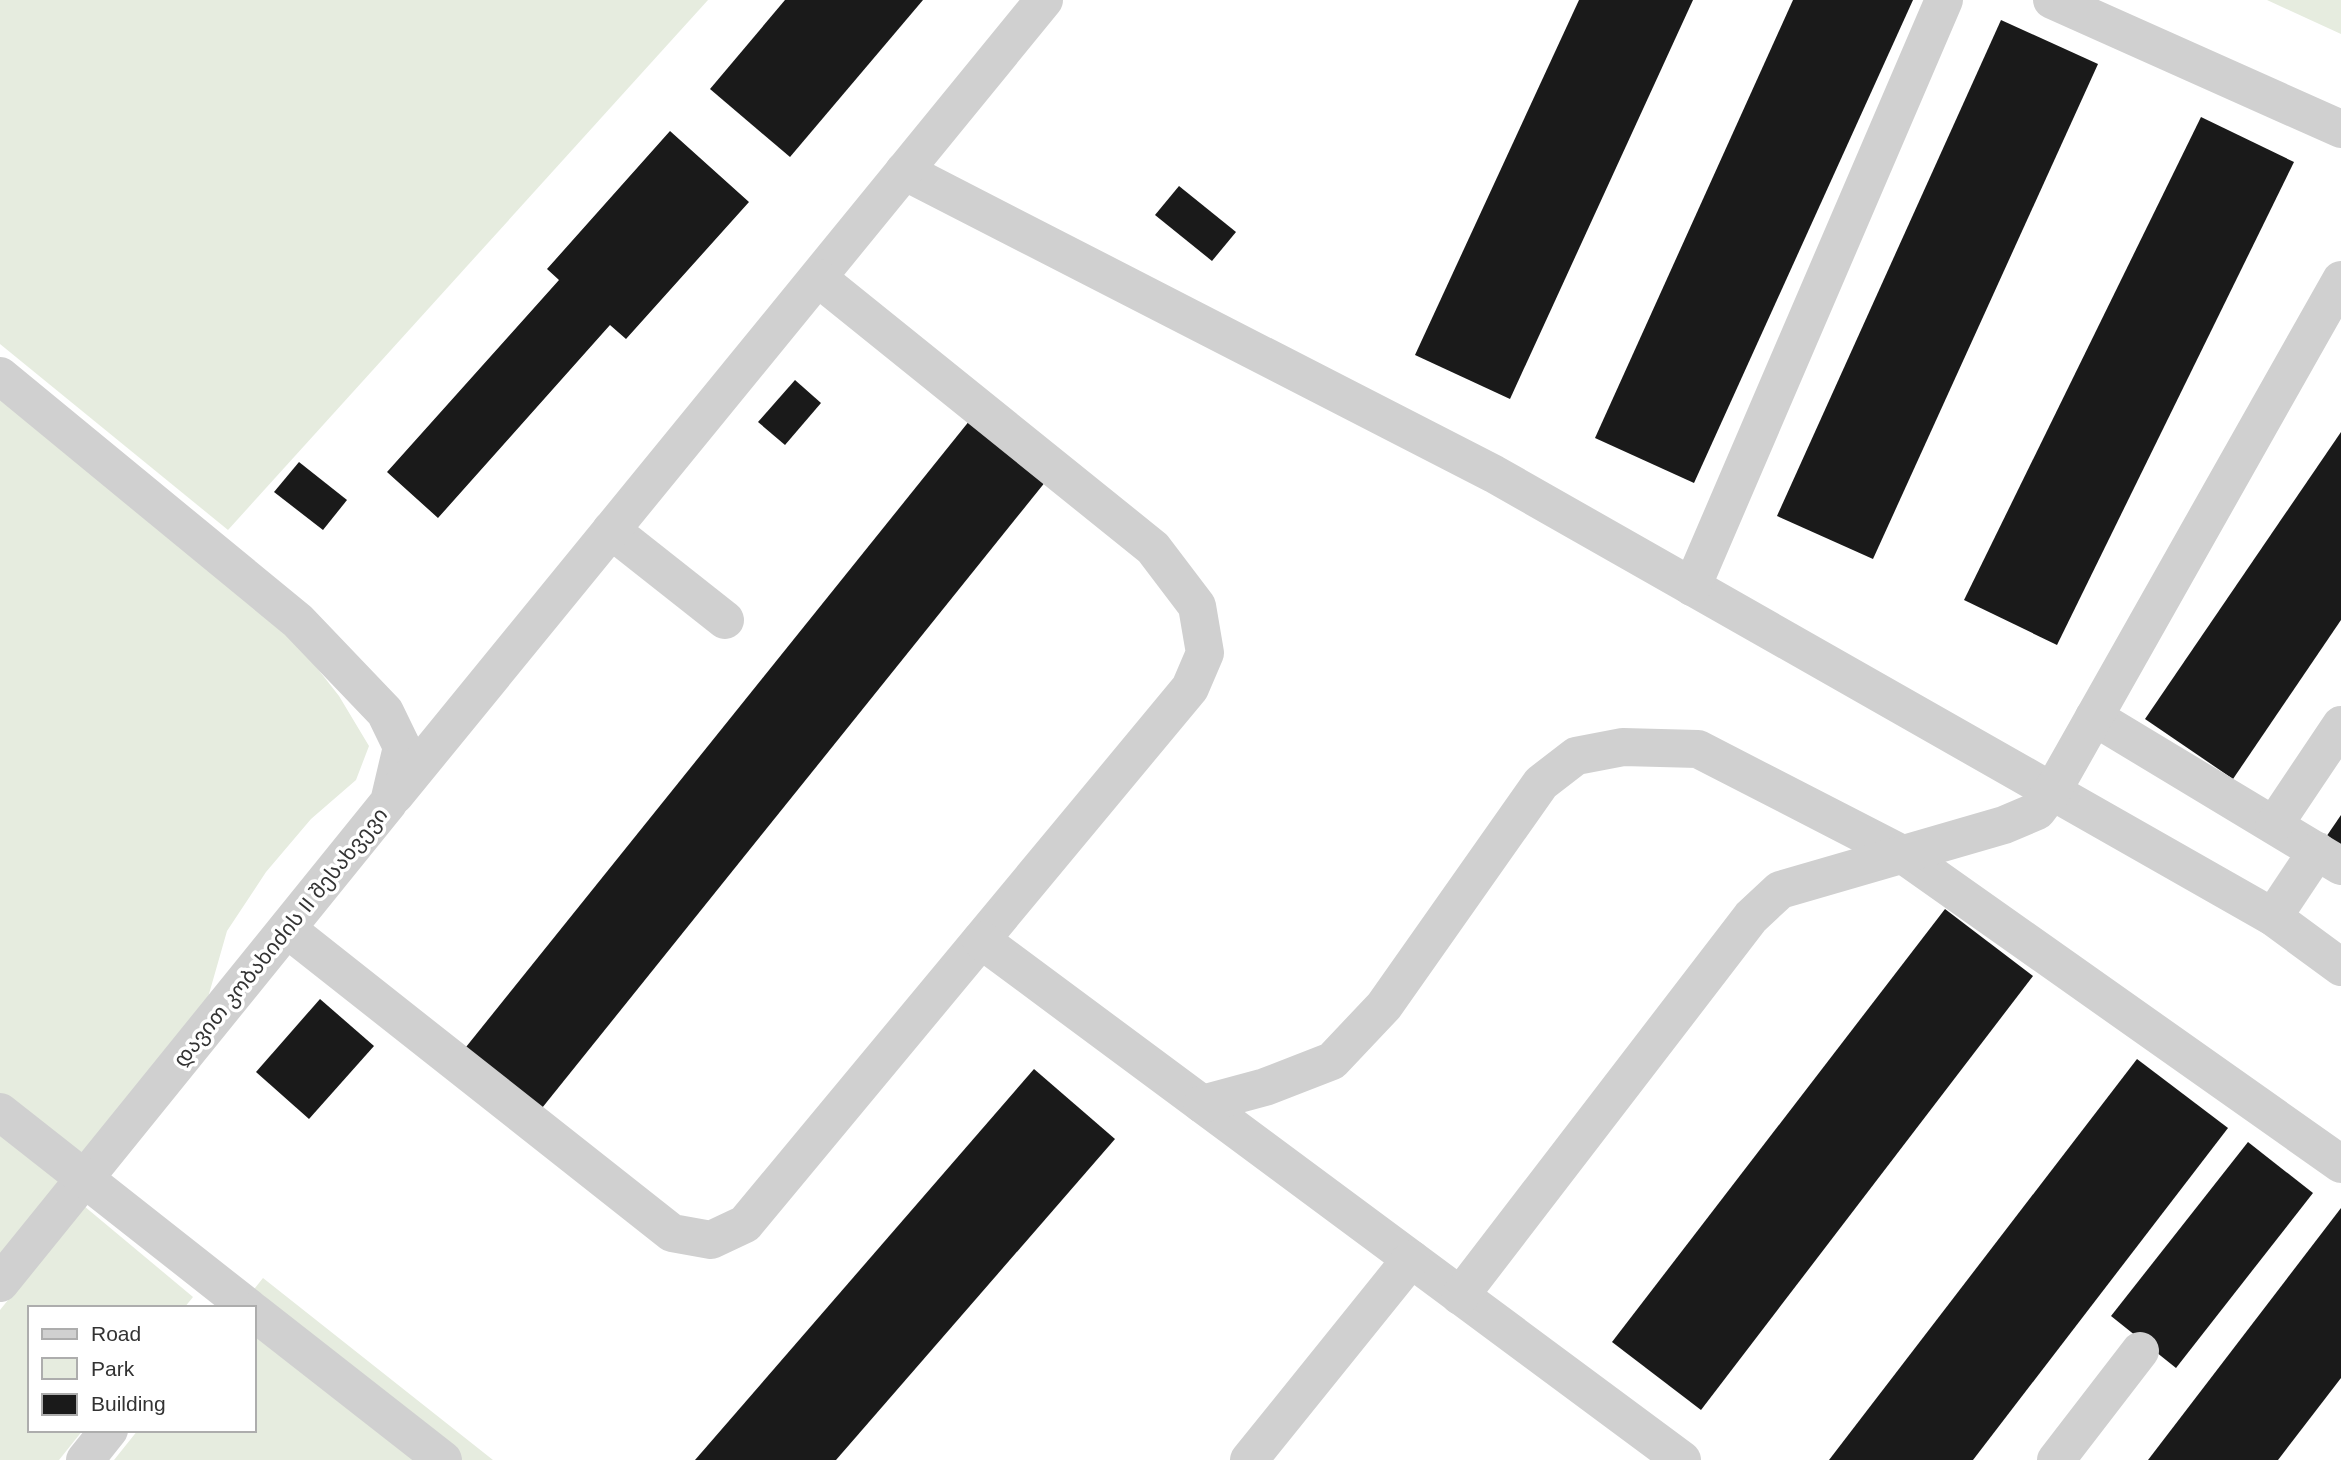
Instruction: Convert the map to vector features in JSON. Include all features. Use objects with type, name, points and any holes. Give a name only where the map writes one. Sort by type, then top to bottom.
[{"type":"street","points":[[389,802],[1044,0]]},
{"type":"street","points":[[1692,587],[1944,0]]},
{"type":"street","points":[[2052,0],[2341,129]]},
{"type":"street","points":[[904,171],[1494,474],[2273,917],[2341,967]]},
{"type":"street","points":[[287,929],[672,1233],[711,1240],[745,1224],[1190,688],[1205,653],[1197,606],[1153,548],[818,278]]},
{"type":"street","points":[[1460,1296],[1751,917],[1780,890],[2004,825],[2037,811],[2053,790],[2341,280]]},
{"type":"street","name":"დავით კობახიძის II შესახვევი","points":[[0,376],[298,621],[385,712],[402,747],[389,802],[0,1283]]},
{"type":"street","points":[[611,530],[725,620]]},
{"type":"street","points":[[2094,717],[2329,859],[2273,917]]},
{"type":"street","points":[[2274,825],[2341,725]]},
{"type":"street","points":[[1202,1104],[1265,1087],[1332,1061],[1384,1006],[1541,783],[1576,756],[1623,747],[1698,749],[1902,854],[2341,1164]]},
{"type":"street","points":[[981,940],[1682,1460]]},
{"type":"street","points":[[0,1112],[235,1304]]},
{"type":"street","points":[[1249,1460],[1411,1259]]},
{"type":"street","points":[[256,1320],[443,1460]]},
{"type":"street","points":[[2056,1460],[2140,1351]]},
{"type":"street","points":[[85,1460],[107,1432]]},
{"type":"green space","points":[[0,0],[708,0],[228,530],[0,344]]},
{"type":"green space","points":[[2267,0],[2341,0],[2341,34]]},
{"type":"green space","points":[[0,396],[288,631],[339,696],[369,746],[356,780],[311,819],[266,872],[227,931],[207,1001],[0,1256]]},
{"type":"green space","points":[[84,1206],[193,1297],[186,1306],[28,1306],[28,1432],[81,1432],[59,1460],[0,1460],[0,1310]]},
{"type":"green space","points":[[263,1278],[493,1460],[114,1460],[136,1432],[256,1432],[256,1306],[241,1306]]},
{"type":"building","points":[[785,0],[923,0],[790,157],[710,89]]},
{"type":"building","points":[[1579,0],[1693,0],[1510,399],[1415,355]]},
{"type":"building","points":[[1793,0],[1913,0],[1694,483],[1595,438]]},
{"type":"building","points":[[2001,20],[2098,64],[1873,559],[1777,516]]},
{"type":"building","points":[[2201,117],[2294,162],[2057,645],[1964,600]]},
{"type":"building","points":[[670,131],[749,202],[626,339],[610,325],[438,518],[387,472],[559,280],[547,269]]},
{"type":"building","points":[[1179,186],[1236,232],[1212,261],[1155,215]]},
{"type":"building","points":[[795,380],[821,403],[785,445],[758,422]]},
{"type":"building","points":[[970,420],[1046,481],[538,1113],[462,1052]]},
{"type":"building","points":[[2341,432],[2341,620],[2233,779],[2145,719]]},
{"type":"building","points":[[299,462],[347,500],[323,530],[274,492]]},
{"type":"building","points":[[2341,815],[2341,847],[2326,837]]},
{"type":"building","points":[[1945,909],[2033,976],[1701,1410],[1612,1342]]},
{"type":"building","points":[[320,999],[374,1046],[309,1119],[256,1072]]},
{"type":"building","points":[[2137,1059],[2228,1128],[1973,1460],[1829,1460]]},
{"type":"building","points":[[1034,1069],[1115,1139],[836,1460],[695,1460]]},
{"type":"building","points":[[2248,1142],[2313,1193],[2176,1368],[2111,1316]]},
{"type":"building","points":[[2341,1208],[2341,1378],[2278,1460],[2148,1460]]}]
